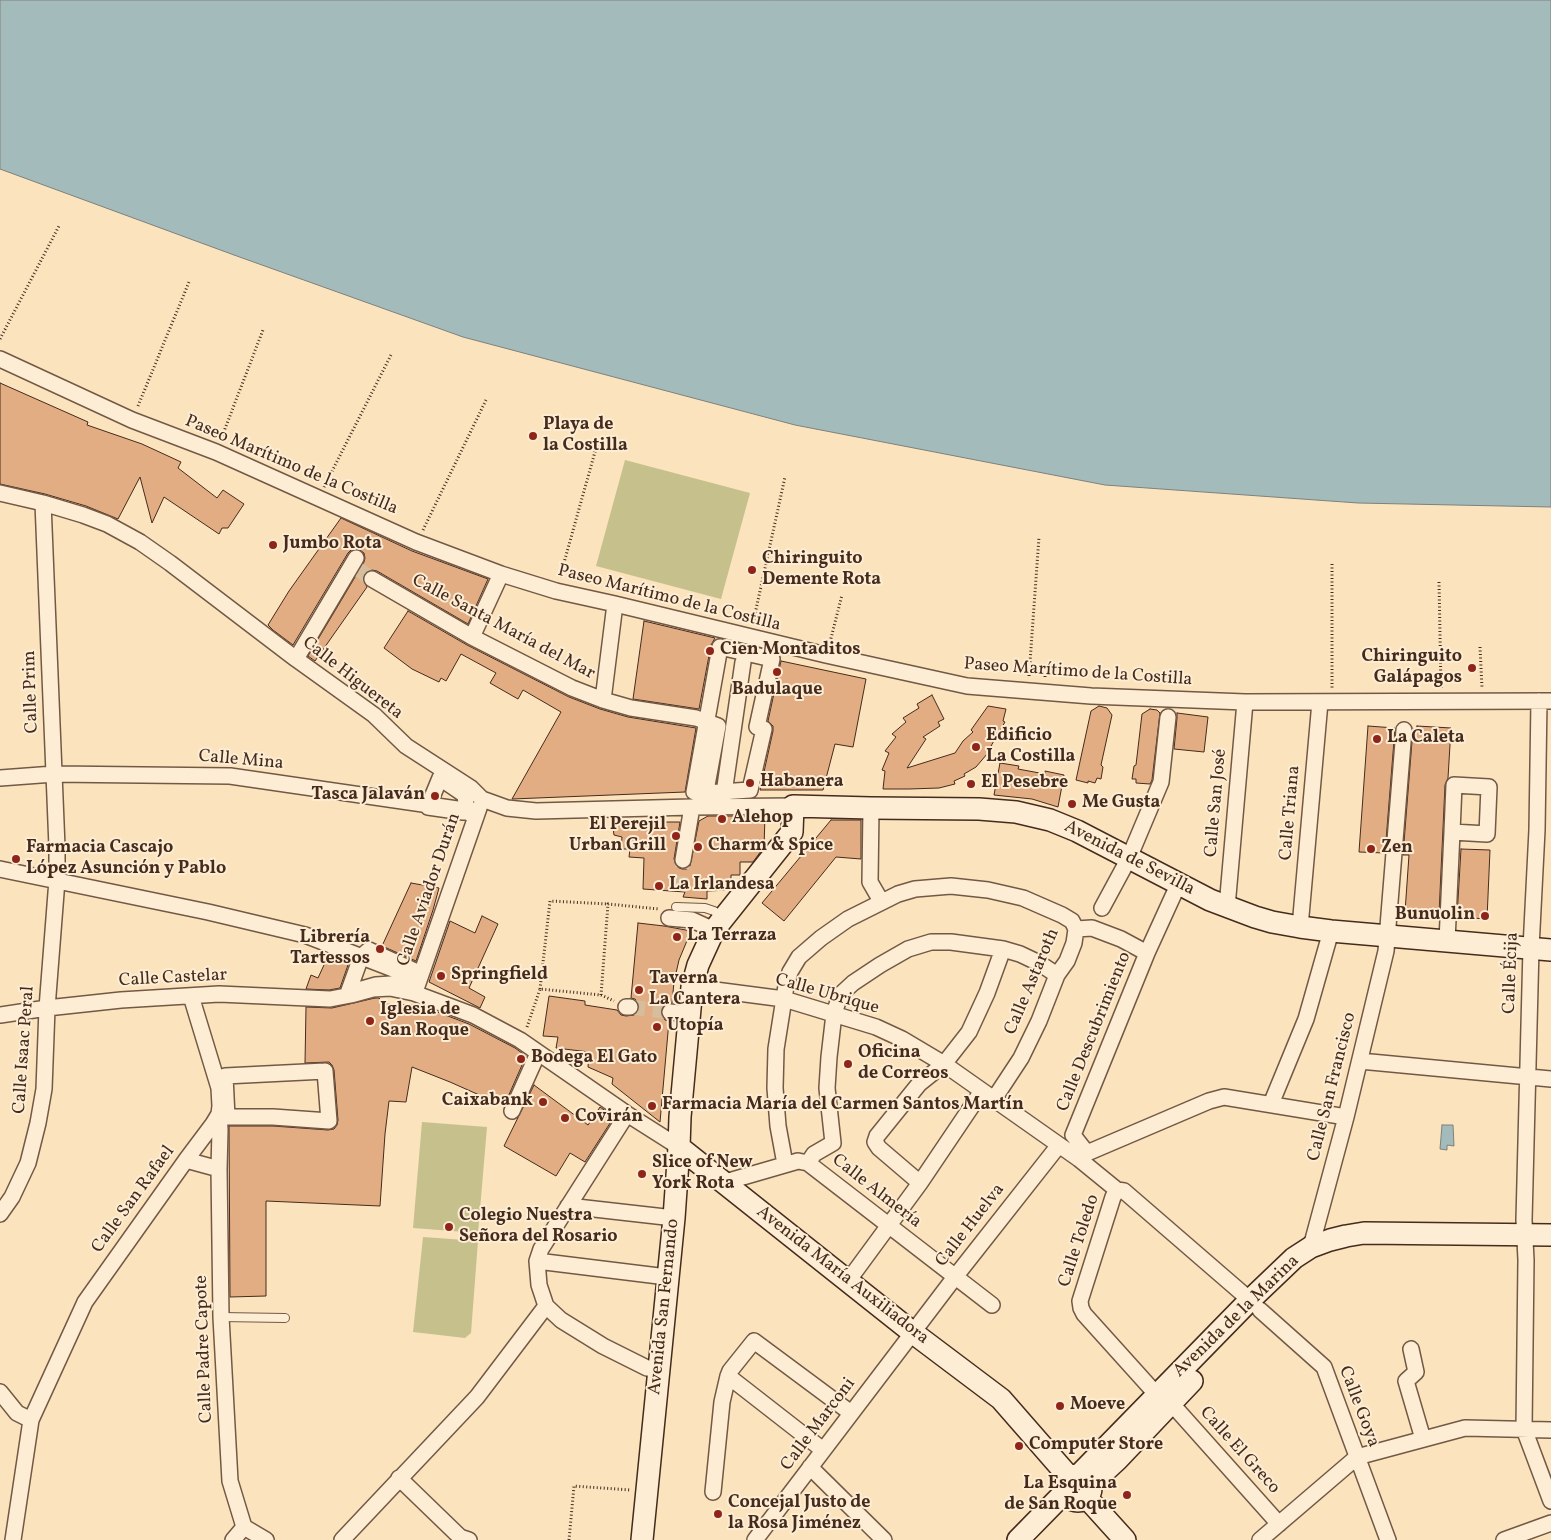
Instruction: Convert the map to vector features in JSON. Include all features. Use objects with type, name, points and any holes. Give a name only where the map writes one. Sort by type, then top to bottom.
[{"type":"street","name":"Paseo Marítimo de la Costilla","points":[[0,359],[132,420],[216,452],[416,542],[501,574],[556,591],[826,655],[967,686],[1028,687],[1100,697],[1245,702],[1545,701]]},
{"type":"street","name":"Calle Higuereta","points":[[0,493],[44,503],[107,524],[140,542],[374,715],[406,746],[471,788],[482,799],[507,808],[536,811],[700,802],[723,799]]},
{"type":"street","name":"Calle Prim","points":[[44,503],[57,880]]},
{"type":"street","points":[[296,659],[355,563]]},
{"type":"street","points":[[472,637],[501,574]]},
{"type":"street","name":"Calle Santa María del Mar","points":[[372,579],[472,637],[572,688],[602,700],[631,708],[696,718],[706,722]]},
{"type":"street","points":[[602,700],[615,604]]},
{"type":"street","points":[[683,860],[700,802],[694,792],[720,646],[772,659],[757,727],[764,729],[750,790],[723,799],[743,662]]},
{"type":"street","name":"Calle Écija","points":[[1524,1429],[1528,1077],[1541,949],[1545,701]]},
{"type":"street","name":"Calle San José","points":[[1227,907],[1245,702]]},
{"type":"street","name":"Calle Triana","points":[[1300,928],[1326,702]]},
{"type":"street","points":[[1102,908],[1129,858],[1161,782],[1168,717]]},
{"type":"street","name":"Calle San Francisco","points":[[1312,1247],[1346,1118],[1386,951],[1404,730]]},
{"type":"street","name":"Calle Mina","points":[[0,778],[54,774],[230,776],[428,805],[470,813]]},
{"type":"street","points":[[428,805],[440,778],[465,795],[470,813]]},
{"type":"street","name":"Calle Aviador Durán","points":[[416,984],[470,813],[482,799]]},
{"type":"street","name":"Avenida de Sevilla","points":[[723,799],[793,806],[979,809],[1016,812],[1050,820],[1068,827],[1178,885],[1227,907],[1255,917],[1300,928],[1541,949]]},
{"type":"street","name":"Avenida San Fernando","points":[[642,1540],[674,1218],[680,1117],[680,1013],[692,987],[698,965],[719,924],[792,832],[793,806]]},
{"type":"street","points":[[871,808],[870,882],[881,901]]},
{"type":"street","points":[[1446,941],[1452,832]]},
{"type":"street","points":[[0,870],[208,912],[305,935],[363,957],[348,993],[350,994]]},
{"type":"street","name":"Calle Isaac Peral","points":[[0,1214],[12,1197],[28,1163],[44,1089],[47,1008],[57,880]]},
{"type":"street","points":[[1076,929],[1092,928],[1148,952],[1178,885]]},
{"type":"street","name":"Calle Astaroth","points":[[784,1164],[775,1088],[776,1050],[784,999],[790,972],[799,957],[821,938],[841,923],[898,894],[951,886],[988,890],[1023,898],[1062,914],[1072,921],[1076,929],[1074,943],[1067,961],[1057,975],[1021,1058],[988,1095],[888,1225],[848,1281]]},
{"type":"street","points":[[673,912],[692,920],[719,924]]},
{"type":"street","points":[[1271,1104],[1306,1018],[1330,931]]},
{"type":"street","points":[[808,1163],[814,1154],[833,1143],[827,1088],[834,1014],[840,995],[853,983],[908,949],[931,942],[952,942],[1003,949],[1020,954],[1039,963],[1057,975]]},
{"type":"street","points":[[920,1183],[879,1148],[875,1142],[877,1136],[919,1084],[944,1064],[969,1032],[987,993],[1003,949]]},
{"type":"street","name":"Avenida María Auxiliadora","points":[[363,957],[369,950],[415,971],[417,974],[416,984],[520,1040],[679,1148],[912,1332],[1001,1399],[1125,1540]]},
{"type":"street","name":"Calle Descubrimiento","points":[[1083,1156],[1073,1135],[1148,952]]},
{"type":"street","name":"Calle Castelar","points":[[0,1015],[121,1000],[219,994],[330,999],[376,985],[391,984],[411,990],[416,984]]},
{"type":"street","name":"Calle Ubrique","points":[[692,987],[784,999],[876,1027],[902,1039],[944,1064],[1059,1145],[1083,1156]]},
{"type":"street","name":"Calle San Rafael","points":[[13,1540],[31,1420],[85,1302],[186,1160],[214,1124],[223,1116],[220,1106],[219,1088],[191,996]]},
{"type":"street","points":[[512,1111],[538,1054]]},
{"type":"street","points":[[1360,1061],[1551,1079]]},
{"type":"street","points":[[326,1070],[330,1120],[223,1116],[225,1076],[326,1070]]},
{"type":"street","points":[[1083,1156],[1209,1101],[1224,1097],[1346,1118]]},
{"type":"street","points":[[627,1114],[541,1249],[538,1261],[539,1286],[546,1306],[561,1320],[603,1346],[646,1368],[659,1369]]},
{"type":"street","name":"Calle Padre Capote","points":[[223,1116],[220,1130],[219,1169],[221,1317],[230,1481],[244,1527]]},
{"type":"street","name":"Calle Huelva","points":[[912,1332],[1059,1145]]},
{"type":"street","name":"Calle Goya","points":[[1083,1156],[1117,1190],[1124,1191],[1324,1367],[1388,1540]]},
{"type":"street","points":[[186,1160],[219,1169]]},
{"type":"street","name":"Calle Almería","points":[[722,1183],[784,1164],[798,1161],[808,1163],[992,1305]]},
{"type":"street","name":"Calle Toledo","points":[[1117,1190],[1112,1198],[1080,1300],[1081,1308],[1084,1314],[1164,1399]]},
{"type":"street","points":[[568,1206],[674,1218]]},
{"type":"street","name":"Avenida de la Marina","points":[[1018,1540],[1078,1488],[1117,1460],[1164,1399],[1255,1305],[1294,1258],[1312,1247],[1346,1236],[1364,1234],[1525,1241],[1551,1247]]},
{"type":"street","name":"Avenida de la Marina","points":[[1255,1305],[1310,1264],[1350,1249],[1378,1245],[1525,1241],[1551,1235]]},
{"type":"street","points":[[538,1261],[667,1277]]},
{"type":"street","points":[[342,1540],[477,1397],[546,1306]]},
{"type":"street","name":"Calle Marconi","points":[[755,1540],[912,1332]]},
{"type":"street","points":[[713,1492],[722,1402],[730,1371],[754,1341],[852,1412]]},
{"type":"street","points":[[1411,1349],[1416,1372],[1406,1381],[1423,1439]]},
{"type":"street","points":[[728,1381],[823,1450]]},
{"type":"street","points":[[0,1392],[17,1413],[31,1420]]},
{"type":"street","name":"Calle El Greco","points":[[1164,1399],[1279,1524]]},
{"type":"street","points":[[1260,1540],[1357,1456],[1465,1428],[1551,1430]]},
{"type":"street","points":[[1524,1429],[1551,1501]]},
{"type":"street","points":[[810,1468],[884,1540]]},
{"type":"street","points":[[399,1478],[462,1539]]},
{"type":"street","name":"Avenida de la Marina","points":[[1037,1540],[1078,1488]]},
{"type":"street","points":[[1504,1540],[1551,1523]]},
{"type":"street","points":[[233,1540],[244,1527],[266,1540]]},
{"type":"lane","points":[[221,1317],[285,1318]]},
{"type":"path","points":[[0,339],[59,226]]},
{"type":"path","points":[[132,420],[189,282]]},
{"type":"path","points":[[216,452],[263,330]]},
{"type":"path","points":[[319,497],[392,353]]},
{"type":"path","points":[[416,542],[486,400]]},
{"type":"path","points":[[556,591],[598,441]]},
{"type":"path","points":[[750,638],[785,477]]},
{"type":"path","points":[[1039,537],[1028,687],[1044,682],[1045,669],[1065,670]]},
{"type":"path","points":[[1326,702],[1332,564]]},
{"type":"path","points":[[1440,582],[1441,692]]},
{"type":"path","points":[[826,655],[842,595]]},
{"type":"path","points":[[1480,647],[1482,701]]},
{"type":"path","points":[[520,1040],[540,989],[550,901],[608,904],[673,912]]},
{"type":"path","points":[[601,995],[608,904]]},
{"type":"path","points":[[540,989],[601,995],[628,1007]]},
{"type":"path","points":[[569,1540],[574,1486],[646,1491]]},
{"type":"shaded area","points":[[625,460],[750,493],[721,599],[596,566]]},
{"type":"shaded area","points":[[422,1122],[487,1127],[478,1233],[413,1228]]},
{"type":"shaded area","points":[[423,1237],[478,1241],[471,1333],[465,1338],[413,1332]]},
{"type":"water","points":[[0,0],[1551,0],[1551,507],[1358,503],[1105,485],[795,425],[463,337],[0,169]]},
{"type":"water","points":[[1442,1125],[1453,1125],[1454,1146],[1447,1145],[1447,1150],[1440,1149]]},
{"type":"building","points":[[0,383],[88,422],[87,425],[142,444],[181,462],[178,468],[217,498],[223,490],[244,504],[228,528],[222,528],[219,534],[164,497],[152,523],[140,477],[118,519],[86,506],[0,484]]},
{"type":"building","points":[[341,518],[412,551],[488,579],[468,624],[377,571],[367,571],[363,579],[367,587],[315,661],[308,656],[364,562],[364,553],[356,549],[348,553],[293,645],[273,630],[268,625],[289,591]]},
{"type":"building","points":[[408,611],[467,645],[569,697],[628,717],[696,728],[685,792],[512,799],[561,712],[523,690],[518,699],[490,683],[496,673],[461,654],[446,681],[441,678],[439,682],[412,669],[384,648]]},
{"type":"building","points":[[644,621],[715,638],[711,645],[699,709],[633,699]]},
{"type":"building","points":[[781,661],[866,679],[853,747],[835,744],[823,790],[760,790],[773,731],[773,726],[768,721]]},
{"type":"building","points":[[932,695],[944,719],[938,722],[940,726],[923,737],[926,739],[907,768],[955,753],[963,741],[973,732],[971,730],[988,706],[1006,709],[1003,721],[1005,722],[991,746],[993,747],[976,767],[964,774],[965,776],[954,781],[955,784],[939,788],[883,789],[885,771],[882,770],[889,753],[885,751],[896,737],[892,734],[906,722],[903,718],[919,708],[917,704]]},
{"type":"building","points":[[1099,706],[1107,708],[1112,715],[1101,765],[1103,767],[1101,779],[1097,778],[1095,783],[1088,781],[1088,783],[1076,780],[1091,711]]},
{"type":"building","points":[[1150,709],[1157,710],[1160,713],[1152,780],[1150,784],[1136,783],[1136,779],[1132,779],[1134,766],[1136,765],[1142,714]]},
{"type":"building","points":[[1177,713],[1208,717],[1204,752],[1174,749]]},
{"type":"building","points":[[1368,726],[1395,728],[1385,853],[1359,852]]},
{"type":"building","points":[[1417,726],[1451,728],[1448,778],[1445,785],[1439,914],[1405,912],[1409,855],[1403,855],[1413,729],[1417,729]]},
{"type":"building","points":[[1000,763],[1019,766],[1018,769],[1045,774],[1045,771],[1064,775],[1058,807],[1032,799],[994,795]]},
{"type":"building","points":[[708,816],[765,816],[764,847],[753,862],[740,862],[740,875],[731,875],[730,890],[707,891],[707,899],[683,897],[685,892],[643,889],[644,858],[629,857],[630,849],[621,849],[622,837],[614,835],[612,822],[680,822],[674,859],[677,867],[687,869],[690,866],[699,821]]},
{"type":"building","points":[[831,820],[861,820],[861,859],[836,857],[784,921],[762,903]]},
{"type":"building","points":[[1461,849],[1490,850],[1487,919],[1457,917]]},
{"type":"building","points":[[411,883],[439,888],[416,961],[382,946]]},
{"type":"building","points":[[482,916],[498,924],[469,988],[485,997],[480,1008],[429,982],[450,921],[475,933]]},
{"type":"building","points":[[638,923],[691,931],[679,960],[672,1003],[666,1004],[661,1011],[665,1020],[669,1021],[660,1122],[612,1084],[613,1078],[588,1067],[589,1052],[556,1048],[558,1037],[543,1036],[549,996],[585,1001],[585,1005],[617,1010],[621,1015],[626,1016],[634,1015],[638,1012],[638,1003],[635,999],[631,998]]},
{"type":"building","points":[[329,954],[349,962],[340,988],[329,990],[306,989],[311,975],[318,978]]},
{"type":"building","points":[[379,998],[385,1004],[419,1005],[469,1024],[515,1048],[526,1056],[504,1106],[412,1067],[406,1102],[389,1101],[380,1206],[266,1201],[266,1296],[230,1297],[229,1126],[334,1129],[338,1120],[332,1065],[329,1062],[305,1063],[306,1007],[332,1008]]},
{"type":"building","points":[[534,1085],[588,1125],[600,1107],[614,1117],[585,1162],[570,1153],[556,1176],[504,1146]]},
{"type":"tunnel","points":[[356,568],[372,579]]},
{"type":"tunnel","points":[[679,891],[683,860]]},
{"type":"tunnel","points":[[630,1007],[670,1012]]},
{"type":"place","name":"Playa de la Costilla","points":[[533,436]]},
{"type":"place","name":"Jumbo Rota","points":[[273,545]]},
{"type":"place","name":"Chiringuito Demente Rota","points":[[752,570]]},
{"type":"place","name":"Cien Montaditos","points":[[710,651]]},
{"type":"place","name":"Chiringuito Galápagos","points":[[1472,668]]},
{"type":"place","name":"Badulaque","points":[[777,672]]},
{"type":"place","name":"La Caleta","points":[[1377,739]]},
{"type":"place","name":"Edificio La Costilla","points":[[976,747]]},
{"type":"place","name":"Habanera","points":[[750,783]]},
{"type":"place","name":"El Pesebre","points":[[971,784]]},
{"type":"place","name":"Tasca Jalaván","points":[[435,796]]},
{"type":"place","name":"Me Gusta","points":[[1072,804]]},
{"type":"place","name":"Alehop","points":[[722,819]]},
{"type":"place","name":"El Perejil Urban Grill","points":[[676,836]]},
{"type":"place","name":"Charm & Spice","points":[[698,847]]},
{"type":"place","name":"Zen","points":[[1371,849]]},
{"type":"place","name":"Farmacia Cascajo López Asunción y Pablo","points":[[16,859]]},
{"type":"place","name":"La Irlandesa","points":[[659,886]]},
{"type":"place","name":"Bunuolin","points":[[1485,916]]},
{"type":"place","name":"La Terraza","points":[[677,937]]},
{"type":"place","name":"Librería Tartessos","points":[[380,949]]},
{"type":"place","name":"Springfield","points":[[441,976]]},
{"type":"place","name":"Taverna La Cantera","points":[[639,990]]},
{"type":"place","name":"Iglesia de San Roque","points":[[370,1021]]},
{"type":"place","name":"Utopía","points":[[657,1027]]},
{"type":"place","name":"Bodega El Gato","points":[[521,1059]]},
{"type":"place","name":"Oficina de Correos","points":[[848,1064]]},
{"type":"place","name":"Caixabank","points":[[543,1102]]},
{"type":"place","name":"Farmacia María del Carmen Santos Martín","points":[[652,1106]]},
{"type":"place","name":"Covirán","points":[[565,1118]]},
{"type":"place","name":"Slice of New York Rota","points":[[642,1174]]},
{"type":"place","name":"Colegio Nuestra Señora del Rosario","points":[[449,1227]]},
{"type":"place","name":"Moeve","points":[[1060,1406]]},
{"type":"place","name":"Computer Store","points":[[1019,1446]]},
{"type":"place","name":"La Esquina de San Roque","points":[[1127,1495]]},
{"type":"place","name":"Concejal Justo de la Rosa Jiménez","points":[[718,1514]]}]
